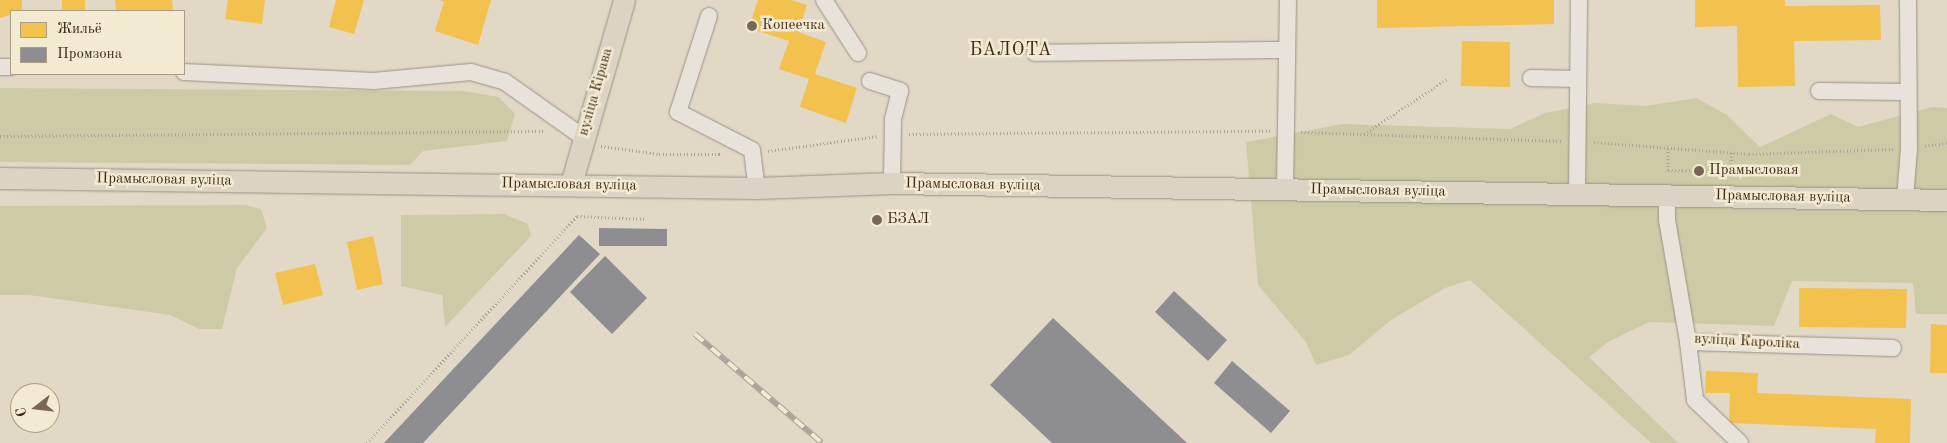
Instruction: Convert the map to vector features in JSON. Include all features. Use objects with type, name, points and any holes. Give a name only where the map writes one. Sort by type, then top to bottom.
[{"type":"main road","name":"вуліца Кірава","points":[[571,184],[582,140],[624,0]]},
{"type":"main road","name":"Прамысловая вуліца","points":[[0,178],[571,184],[758,188],[892,183],[1947,200]]},
{"type":"street","points":[[824,0],[858,54]]},
{"type":"street","points":[[1285,189],[1288,0]]},
{"type":"street","points":[[1578,193],[1579,0]]},
{"type":"street","points":[[1904,199],[1909,148],[1908,0]]},
{"type":"street","points":[[709,16],[678,112],[753,153],[758,188]]},
{"type":"street","points":[[1035,53],[1286,50]]},
{"type":"street","points":[[185,72],[374,81],[471,72],[505,82],[582,140]]},
{"type":"street","points":[[1531,78],[1578,79]]},
{"type":"street","points":[[870,81],[900,91],[892,134],[892,183]]},
{"type":"street","points":[[1819,92],[1908,92]]},
{"type":"street","name":"вуліца Кароліка","points":[[1667,195],[1667,220],[1688,342],[1893,348]]},
{"type":"street","points":[[1688,342],[1695,400],[1740,443]]},
{"type":"path","points":[[1364,135],[1447,79]]},
{"type":"path","points":[[582,140],[659,154],[753,153],[892,134],[1287,131],[1668,145],[1732,152],[1909,148],[1947,142]]},
{"type":"path","points":[[0,136],[549,133]]},
{"type":"path","points":[[1668,145],[1668,170],[1730,171],[1732,152]]},
{"type":"path","points":[[367,443],[577,216],[645,219]]},
{"type":"shaded area","points":[[0,88],[464,91],[499,97],[515,114],[507,141],[423,151],[410,165],[0,162]]},
{"type":"shaded area","points":[[1696,98],[1727,115],[1760,147],[1831,114],[1858,127],[1932,107],[1947,108],[1947,314],[1916,314],[1913,283],[1792,281],[1774,326],[1649,322],[1608,342],[1589,357],[1678,443],[1651,443],[1470,280],[1445,288],[1391,320],[1349,355],[1316,365],[1306,342],[1258,285],[1246,142],[1343,124],[1510,129],[1545,113],[1596,103],[1645,106]]},
{"type":"shaded area","points":[[245,205],[261,209],[267,228],[237,268],[222,329],[199,329],[170,315],[29,295],[0,295],[0,206]]},
{"type":"shaded area","points":[[504,214],[528,224],[531,236],[445,327],[442,295],[401,286],[401,215]]},
{"type":"building: Жильё","points":[[0,0],[22,0],[22,10],[10,10],[10,15],[0,18]]},
{"type":"building: Жильё","points":[[62,0],[85,0],[85,10],[62,10]]},
{"type":"building: Жильё","points":[[115,0],[172,0],[173,10],[116,10]]},
{"type":"building: Жильё","points":[[228,0],[265,0],[262,24],[225,19]]},
{"type":"building: Жильё","points":[[336,0],[364,0],[354,34],[329,27]]},
{"type":"building: Жильё","points":[[440,0],[491,0],[478,45],[435,31],[444,2]]},
{"type":"building: Жильё","points":[[758,0],[791,0],[807,5],[798,32],[826,42],[815,74],[857,88],[846,123],[800,107],[809,79],[779,69],[789,41],[749,28]]},
{"type":"building: Жильё","points":[[1377,0],[1554,0],[1554,24],[1377,28]]},
{"type":"building: Жильё","points":[[1695,0],[1785,0],[1785,6],[1880,5],[1881,40],[1794,41],[1795,86],[1738,87],[1737,26],[1695,27]]},
{"type":"building: Жильё","points":[[1462,41],[1510,42],[1510,87],[1461,86]]},
{"type":"building: Жильё","points":[[373,236],[383,284],[357,290],[347,242]]},
{"type":"building: Жильё","points":[[315,264],[323,295],[283,305],[275,273]]},
{"type":"building: Жильё","points":[[1799,288],[1907,289],[1906,328],[1799,327]]},
{"type":"building: Жильё","points":[[1931,324],[1947,325],[1947,373],[1930,373]]},
{"type":"building: Жильё","points":[[1706,371],[1758,373],[1757,393],[1911,399],[1910,443],[1875,443],[1876,429],[1729,423],[1730,393],[1705,393]]},
{"type":"building: Промзона","points":[[599,228],[667,229],[667,246],[599,246]]},
{"type":"building: Промзона","points":[[579,235],[600,254],[423,443],[384,443]]},
{"type":"building: Промзона","points":[[605,256],[647,298],[612,334],[570,292]]},
{"type":"building: Промзона","points":[[1174,291],[1227,340],[1208,361],[1155,312]]},
{"type":"building: Промзона","points":[[1053,318],[1187,443],[1052,443],[990,385]]},
{"type":"building: Промзона","points":[[1232,361],[1290,411],[1271,433],[1214,383]]},
{"type":"railway","points":[[695,334],[822,443]]},
{"type":"place","name":"Копеечка","points":[[752,26]]},
{"type":"place","name":"Прамысловая","points":[[1699,171]]},
{"type":"place","name":"БЗАЛ","points":[[877,220]]},
{"type":"district","name":"БАЛОТА","points":[[1011,50]]}]
